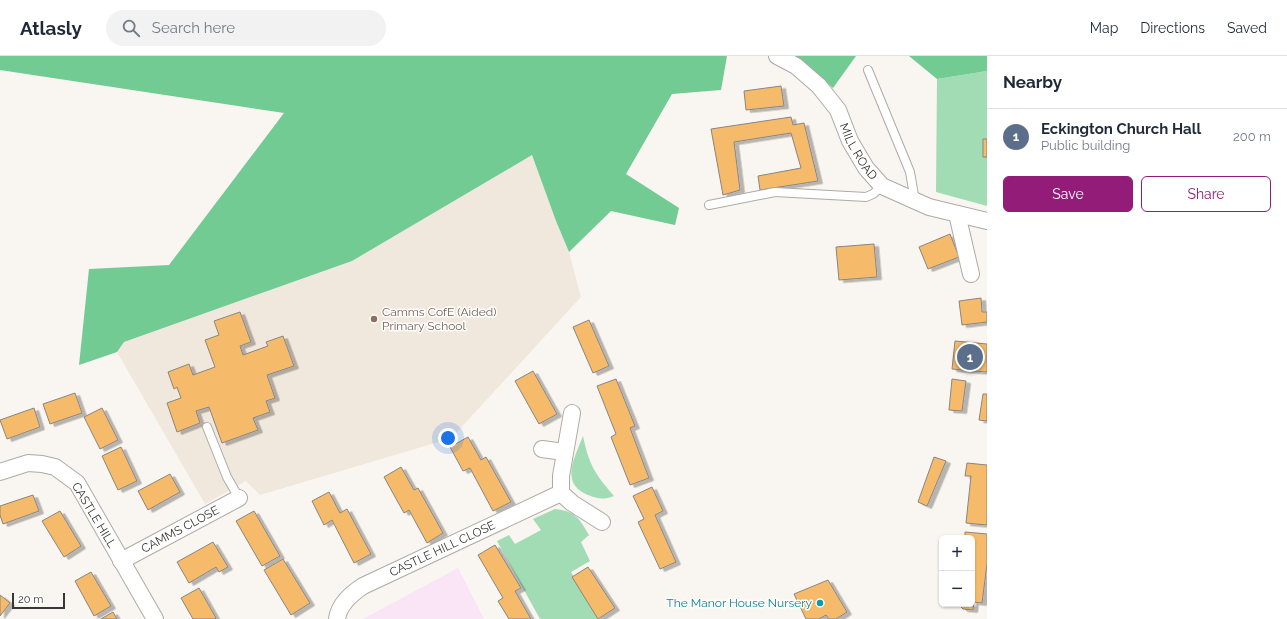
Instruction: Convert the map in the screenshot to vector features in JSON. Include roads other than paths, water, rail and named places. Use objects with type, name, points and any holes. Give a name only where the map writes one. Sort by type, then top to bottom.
[{"type":"street","name":"MILL ROAD","points":[[777,56],[796,66],[819,86],[838,110],[850,141],[866,168],[882,186],[929,207],[987,221]]},
{"type":"street","points":[[957,214],[971,274]]},
{"type":"street","points":[[572,413],[564,452],[561,476],[561,493],[572,503],[602,522]]},
{"type":"street","points":[[542,449],[564,452]]},
{"type":"street","name":"CASTLE HILL","points":[[0,472],[28,463],[56,467],[77,483],[155,619]]},
{"type":"street","name":"CASTLE HILL CLOSE","points":[[337,619],[344,602],[353,592],[561,493]]},
{"type":"street","name":"CAMMS CLOSE","points":[[121,561],[240,498]]},
{"type":"lane","points":[[868,70],[910,172],[915,201]]},
{"type":"lane","points":[[709,205],[775,192],[866,197],[873,194],[882,186]]},
{"type":"lane","points":[[207,427],[227,477],[240,498]]},
{"type":"place","name":"Camms CofE (Aided) Primary School","points":[[374,319]]},
{"type":"place","name":"Eckington Church Hall","points":[[970,357]]},
{"type":"place","name":"The Manor House Nursery","points":[[820,603]]}]
